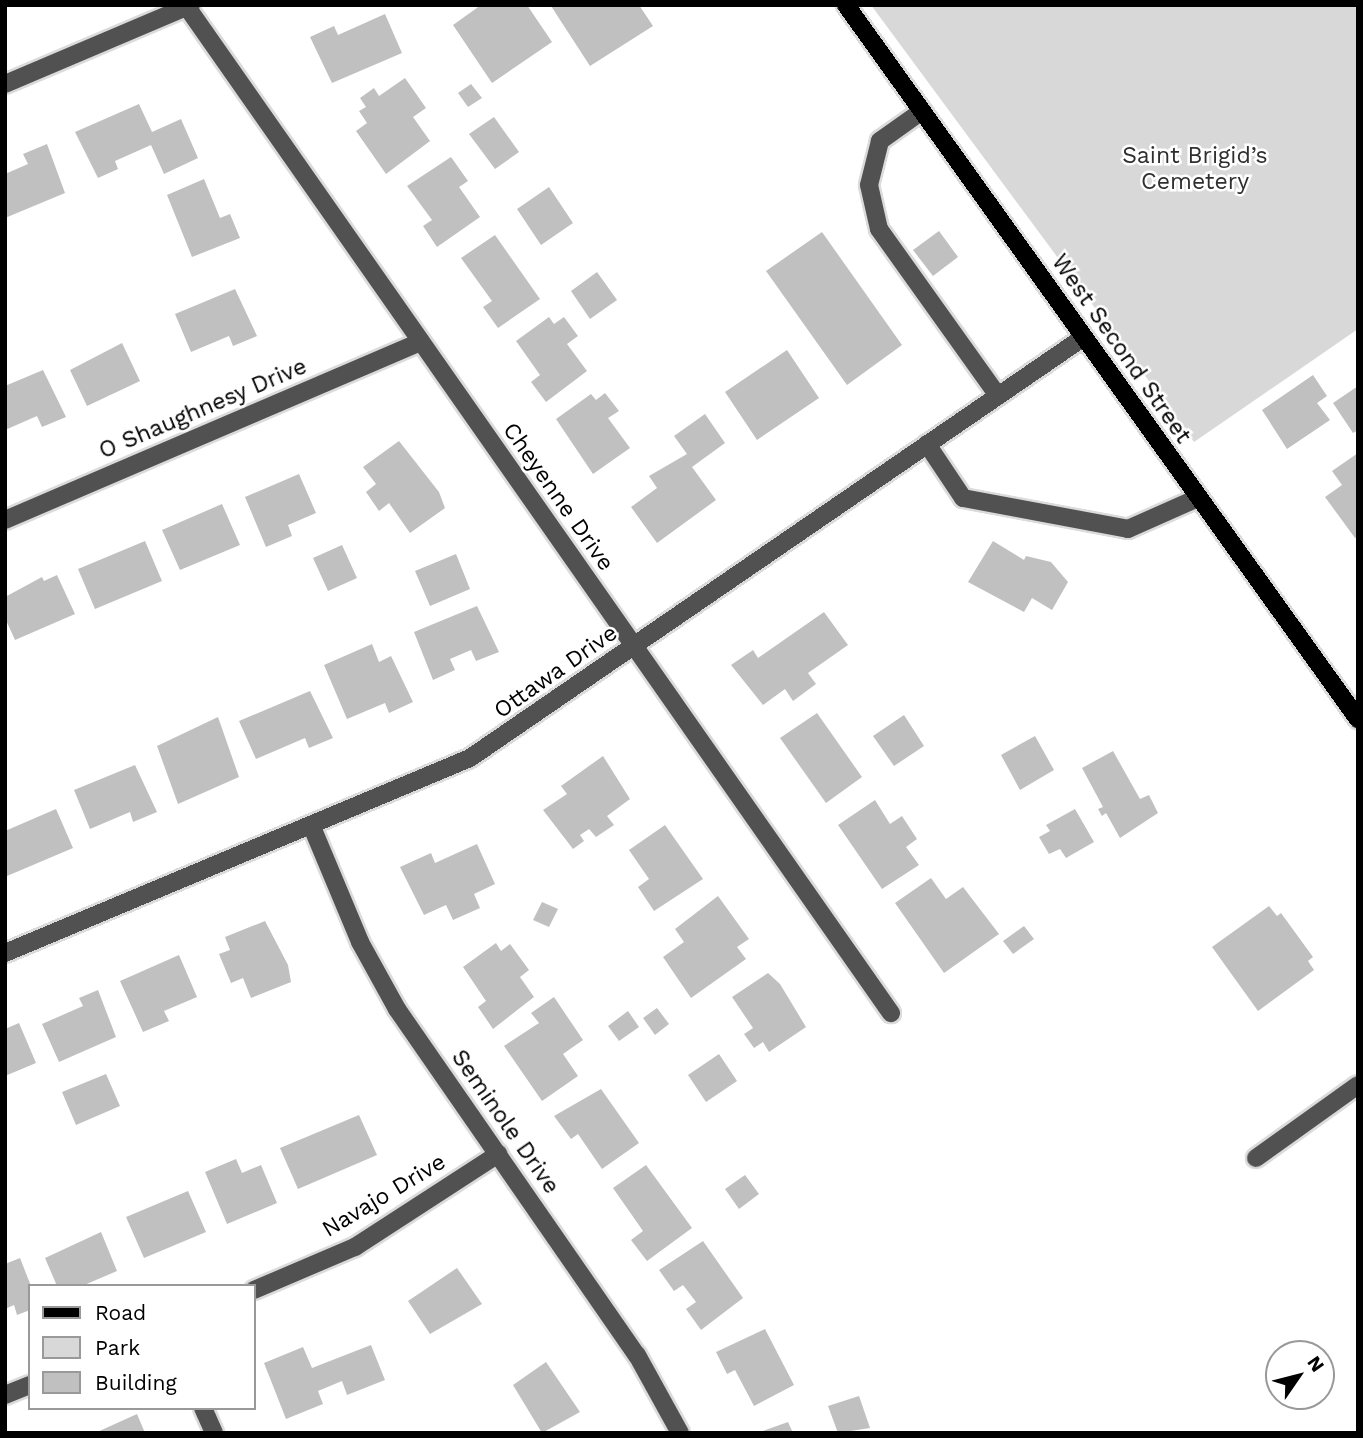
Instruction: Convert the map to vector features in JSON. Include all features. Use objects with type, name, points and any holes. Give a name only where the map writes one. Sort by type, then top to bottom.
[{"type":"main road","name":"West Second Street","points":[[846,5],[1358,719]]},
{"type":"street","points":[[5,84],[189,6]]},
{"type":"street","name":"Cheyenne Drive","points":[[189,6],[420,342],[891,1013]]},
{"type":"street","points":[[922,111],[880,141],[869,185],[879,229],[998,396]]},
{"type":"street","name":"Ottawa Drive","points":[[5,953],[312,827],[470,758],[1084,337]]},
{"type":"street","name":"O Shaughnesy Drive","points":[[5,520],[420,342]]},
{"type":"street","points":[[927,444],[963,498],[1128,529],[1198,498]]},
{"type":"street","name":"Seminole Drive","points":[[312,827],[360,942],[397,1009],[638,1355],[680,1433]]},
{"type":"street","points":[[1256,1158],[1358,1085]]},
{"type":"street","name":"Navajo Drive","points":[[256,1289],[355,1247],[498,1154]]},
{"type":"street","points":[[5,1395],[28,1386]]},
{"type":"street","points":[[204,1410],[214,1433]]},
{"type":"green space","name":"Saint Brigid’s Cemetery","points":[[871,5],[1358,5],[1358,329],[1194,442]]},
{"type":"building","points":[[481,5],[527,5],[552,42],[492,83],[453,25]]},
{"type":"building","points":[[639,5],[653,26],[590,66],[551,6]]},
{"type":"building","points":[[385,14],[402,53],[332,83],[310,37],[334,26],[338,35]]},
{"type":"building","points":[[405,78],[426,108],[413,117],[430,141],[386,174],[356,131],[367,123],[359,111],[366,107],[360,98],[374,88],[379,96]]},
{"type":"building","points":[[471,84],[482,98],[468,107],[458,93]]},
{"type":"building","points":[[139,104],[152,132],[181,119],[198,158],[164,174],[151,145],[115,161],[118,169],[98,178],[75,132]]},
{"type":"building","points":[[494,117],[519,152],[495,169],[469,134]]},
{"type":"building","points":[[47,144],[65,193],[5,218],[5,174],[28,164],[23,154]]},
{"type":"building","points":[[451,157],[468,181],[459,187],[480,217],[437,247],[423,226],[432,220],[407,186]]},
{"type":"building","points":[[204,179],[220,218],[230,214],[240,238],[192,257],[167,195]]},
{"type":"building","points":[[549,187],[573,223],[541,245],[517,209]]},
{"type":"building","points":[[939,231],[958,257],[933,276],[913,250]]},
{"type":"building","points":[[822,232],[902,345],[847,385],[766,271]]},
{"type":"building","points":[[495,235],[540,299],[498,328],[483,307],[492,301],[461,258]]},
{"type":"building","points":[[597,272],[617,300],[590,319],[571,291]]},
{"type":"building","points":[[235,289],[257,336],[233,346],[229,336],[191,352],[175,314]]},
{"type":"building","points":[[549,317],[554,324],[564,317],[578,336],[567,344],[587,371],[546,402],[531,382],[540,375],[516,341]]},
{"type":"building","points":[[122,343],[140,381],[87,406],[70,370]]},
{"type":"building","points":[[787,350],[819,398],[757,440],[725,392]]},
{"type":"building","points":[[43,370],[66,417],[42,427],[37,416],[5,430],[5,386]]},
{"type":"building","points":[[1313,375],[1327,396],[1317,403],[1330,420],[1287,449],[1262,410]]},
{"type":"building","points":[[1358,386],[1358,430],[1353,433],[1333,403]]},
{"type":"building","points":[[605,393],[619,411],[608,418],[630,448],[593,474],[556,419],[591,394],[596,400]]},
{"type":"building","points":[[705,414],[725,443],[692,467],[716,500],[657,543],[631,507],[657,488],[649,476],[687,454],[674,436]]},
{"type":"building","points":[[399,441],[439,492],[445,508],[410,533],[389,503],[379,511],[366,492],[376,484],[363,467]]},
{"type":"building","points":[[1358,453],[1358,536],[1355,538],[1325,497],[1342,485],[1332,471]]},
{"type":"building","points":[[299,474],[316,513],[288,525],[292,536],[266,547],[245,497]]},
{"type":"building","points":[[222,504],[240,545],[180,570],[162,530]]},
{"type":"building","points":[[145,541],[162,581],[95,609],[78,569]]},
{"type":"building","points":[[993,541],[1024,560],[1026,556],[1051,562],[1068,582],[1052,610],[1032,598],[1024,612],[968,582]]},
{"type":"building","points":[[342,545],[357,578],[328,591],[313,558]]},
{"type":"building","points":[[456,554],[470,589],[430,606],[415,571]]},
{"type":"building","points":[[57,575],[75,614],[15,640],[5,618],[5,597],[42,577],[44,581]]},
{"type":"building","points":[[477,606],[499,652],[476,661],[471,650],[450,659],[455,670],[433,680],[414,632]]},
{"type":"building","points":[[824,612],[848,645],[808,673],[816,684],[793,701],[785,689],[763,705],[731,665],[753,650],[758,658]]},
{"type":"building","points":[[372,644],[379,662],[391,656],[413,702],[389,713],[385,703],[347,719],[324,665]]},
{"type":"building","points":[[310,691],[333,738],[309,748],[305,738],[256,759],[239,721]]},
{"type":"building","points":[[817,713],[862,777],[826,803],[780,738]]},
{"type":"building","points":[[904,715],[924,746],[894,766],[873,736]]},
{"type":"building","points":[[218,717],[239,777],[178,804],[157,746]]},
{"type":"building","points":[[1035,736],[1054,770],[1020,790],[1001,755]]},
{"type":"building","points":[[1113,751],[1140,799],[1149,795],[1158,813],[1120,838],[1106,813],[1102,816],[1098,809],[1103,807],[1082,768]]},
{"type":"building","points":[[603,756],[630,799],[607,816],[614,825],[596,837],[589,829],[580,835],[584,841],[573,849],[543,810],[567,794],[561,786]]},
{"type":"building","points":[[135,765],[157,812],[133,822],[130,812],[90,829],[74,790]]},
{"type":"building","points":[[875,800],[890,824],[902,816],[917,839],[906,847],[919,865],[882,889],[838,825]]},
{"type":"building","points":[[56,809],[73,848],[7,876],[5,831]]},
{"type":"building","points":[[1075,809],[1094,842],[1066,858],[1060,849],[1049,854],[1039,837],[1050,831],[1046,825]]},
{"type":"building","points":[[665,825],[703,879],[654,911],[638,887],[649,879],[629,850]]},
{"type":"building","points":[[477,844],[495,884],[474,894],[480,908],[453,920],[446,905],[424,915],[400,867],[431,853],[435,863]]},
{"type":"building","points":[[931,878],[946,899],[963,887],[999,934],[944,973],[895,903]]},
{"type":"building","points":[[718,896],[749,939],[737,947],[746,959],[691,998],[663,957],[684,942],[675,929]]},
{"type":"building","points":[[542,902],[558,909],[549,927],[533,920]]},
{"type":"building","points":[[1269,906],[1277,916],[1281,913],[1313,957],[1308,961],[1314,970],[1258,1011],[1212,947]]},
{"type":"building","points":[[265,921],[288,965],[291,982],[251,998],[243,978],[231,983],[219,954],[230,950],[225,937]]},
{"type":"building","points":[[1024,926],[1034,939],[1013,954],[1003,941]]},
{"type":"building","points":[[496,943],[501,951],[510,944],[529,970],[520,977],[534,997],[493,1029],[478,1007],[486,1001],[463,967]]},
{"type":"building","points":[[179,955],[197,997],[164,1011],[169,1021],[143,1032],[120,981]]},
{"type":"building","points":[[768,973],[780,984],[806,1027],[769,1052],[763,1042],[754,1048],[744,1034],[753,1028],[732,997]]},
{"type":"building","points":[[98,990],[116,1037],[59,1062],[42,1024],[83,1006],[79,998]]},
{"type":"building","points":[[554,997],[583,1040],[563,1054],[578,1076],[542,1101],[504,1046],[539,1023],[531,1013]]},
{"type":"building","points":[[657,1008],[669,1024],[655,1035],[643,1018]]},
{"type":"building","points":[[628,1011],[639,1027],[619,1041],[608,1026]]},
{"type":"building","points":[[19,1023],[36,1063],[5,1076],[5,1029]]},
{"type":"building","points":[[719,1054],[737,1081],[706,1102],[688,1075]]},
{"type":"building","points":[[106,1074],[120,1106],[76,1125],[62,1092]]},
{"type":"building","points":[[601,1089],[639,1143],[602,1169],[578,1134],[571,1139],[554,1116]]},
{"type":"building","points":[[359,1115],[377,1155],[298,1189],[280,1148]]},
{"type":"building","points":[[236,1159],[242,1173],[261,1165],[277,1203],[227,1224],[205,1172]]},
{"type":"building","points":[[646,1165],[692,1228],[647,1261],[631,1240],[643,1231],[613,1188]]},
{"type":"building","points":[[745,1175],[759,1194],[739,1209],[725,1189]]},
{"type":"building","points":[[188,1191],[206,1232],[144,1258],[126,1217]]},
{"type":"building","points":[[101,1232],[117,1271],[87,1284],[56,1284],[45,1258]]},
{"type":"building","points":[[703,1241],[743,1298],[701,1330],[686,1309],[696,1302],[683,1285],[674,1291],[659,1270]]},
{"type":"building","points":[[20,1258],[30,1284],[28,1284],[28,1311],[17,1315],[14,1305],[5,1309],[5,1264]]},
{"type":"building","points":[[457,1268],[482,1304],[430,1334],[408,1301]]},
{"type":"building","points":[[765,1329],[794,1385],[754,1406],[735,1370],[727,1374],[716,1352]]},
{"type":"building","points":[[371,1345],[385,1380],[347,1395],[342,1381],[318,1391],[323,1404],[286,1419],[264,1363],[303,1347],[312,1368]]},
{"type":"building","points":[[546,1362],[580,1412],[542,1433],[513,1385]]},
{"type":"building","points":[[859,1396],[870,1428],[838,1433],[828,1406]]},
{"type":"building","points":[[137,1414],[145,1433],[95,1433]]},
{"type":"building","points":[[788,1422],[793,1433],[760,1433],[760,1432]]}]
